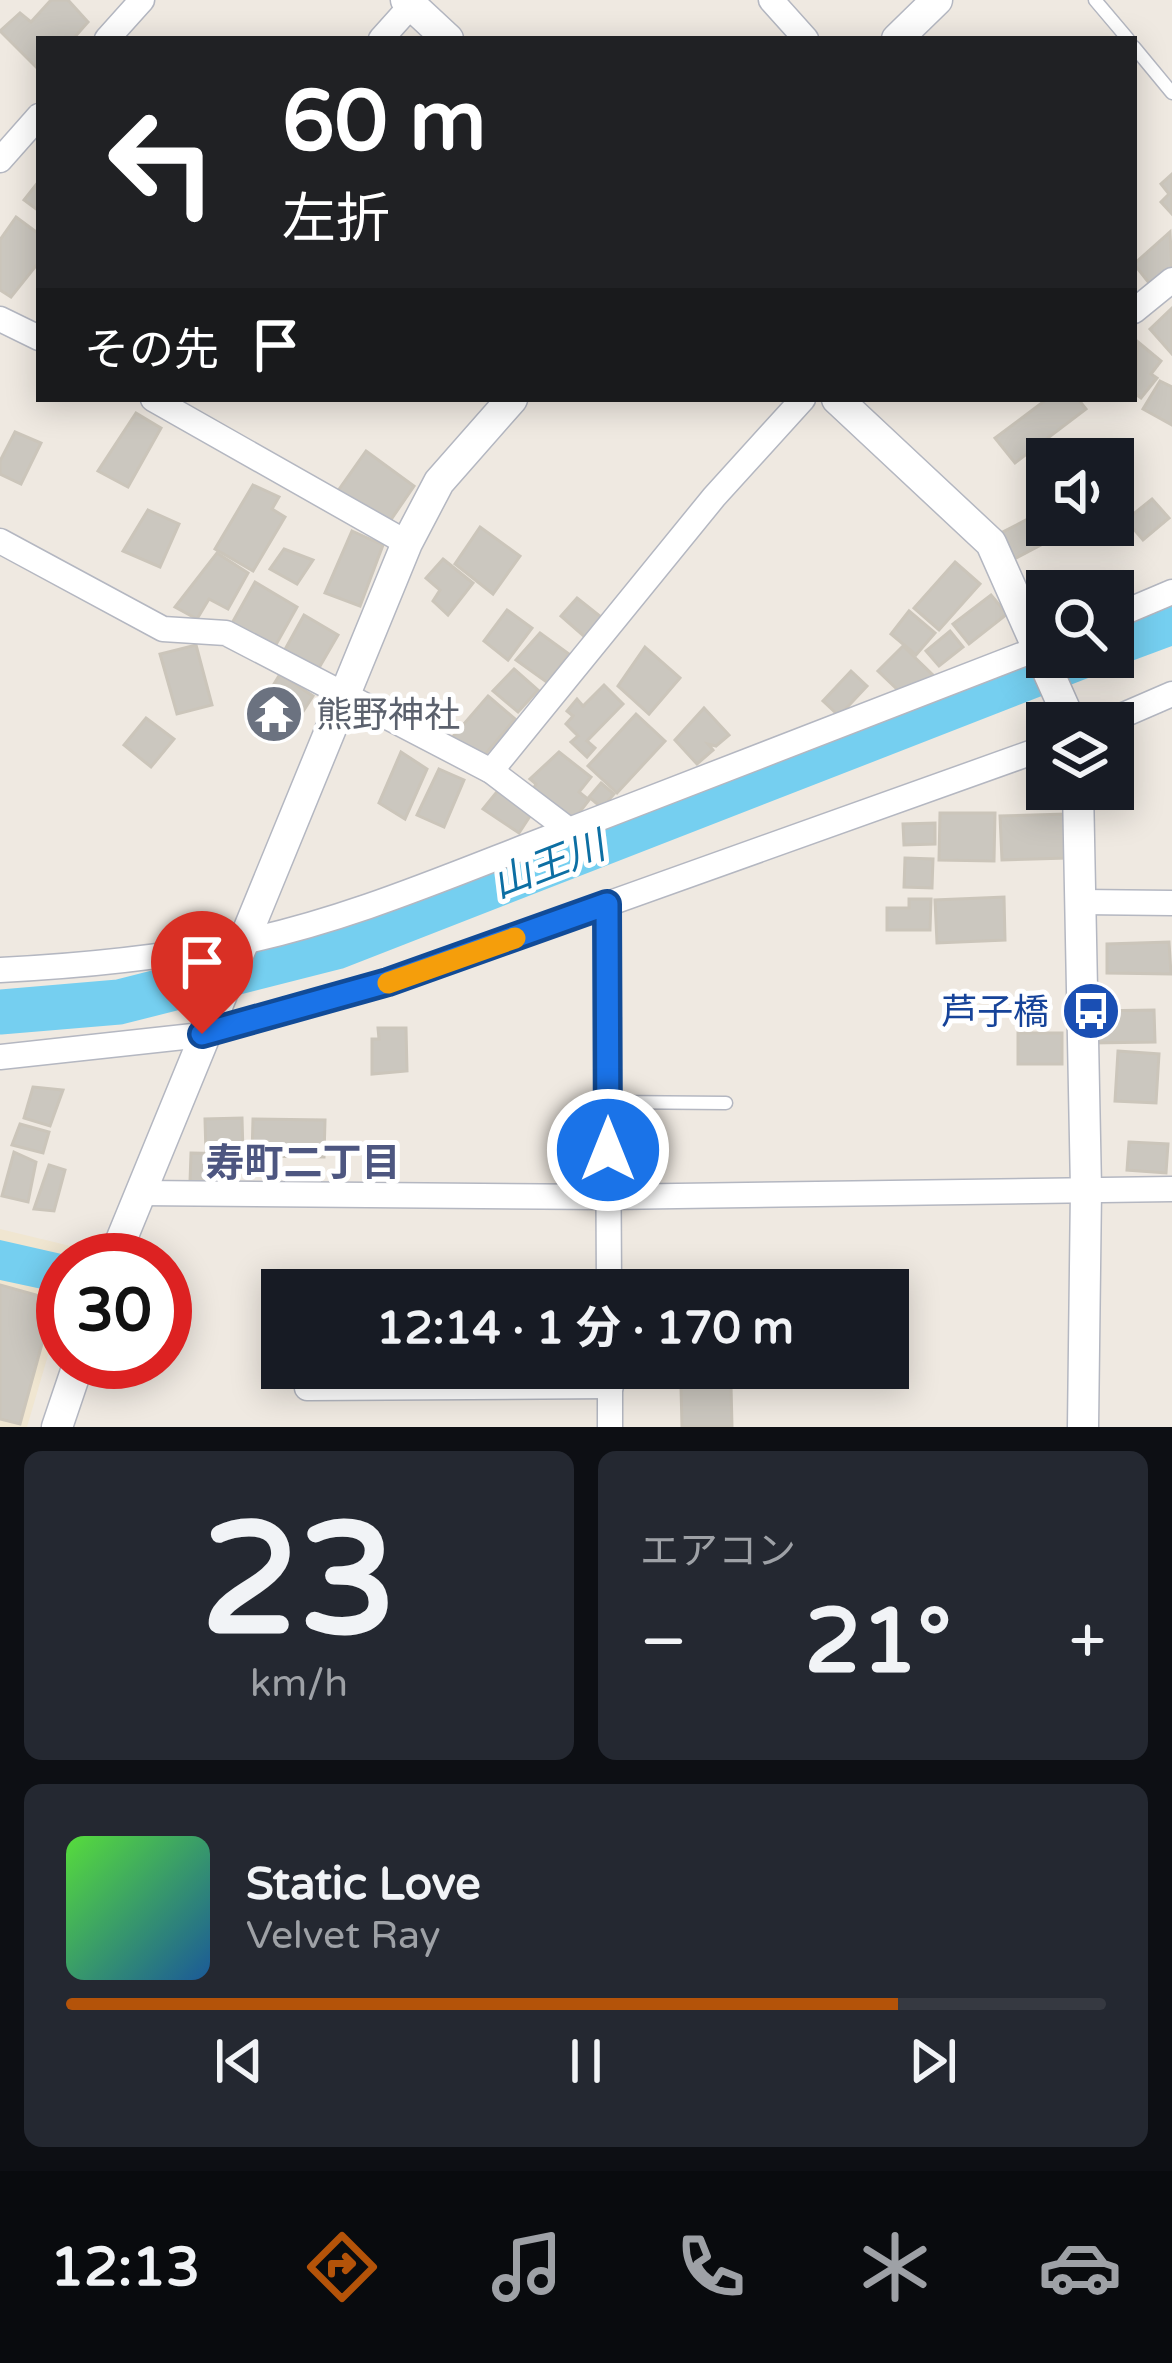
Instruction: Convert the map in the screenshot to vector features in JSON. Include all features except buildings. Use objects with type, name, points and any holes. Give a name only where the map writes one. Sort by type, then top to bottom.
[{"type":"street","points":[[110,36],[142,0]]},
{"type":"street","points":[[771,0],[803,36]]},
{"type":"street","points":[[900,36],[937,0]]},
{"type":"street","points":[[383,36],[411,2],[445,36]]},
{"type":"street","points":[[0,160],[36,119]]},
{"type":"street","points":[[1137,309],[1172,280]]},
{"type":"street","points":[[0,319],[36,337]]},
{"type":"street","points":[[158,402],[407,543]]},
{"type":"street","points":[[123,1233],[407,543],[439,482],[509,402]]},
{"type":"street","points":[[491,771],[714,497],[800,402]]},
{"type":"street","points":[[840,402],[991,544],[1026,611]]},
{"type":"street","points":[[0,541],[163,628],[226,633],[346,700],[491,771],[568,830]]},
{"type":"street","points":[[1134,608],[1172,592]]},
{"type":"street","points":[[0,970],[104,964],[240,942],[342,914],[1026,653]]},
{"type":"street","points":[[1134,710],[1172,694]]},
{"type":"street","points":[[0,1057],[202,1034],[388,982],[1026,754]]},
{"type":"street","points":[[1079,810],[1086,1190],[1083,1427]]},
{"type":"street","points":[[1082,902],[1172,903]]},
{"type":"street","points":[[607,904],[609,1269]]},
{"type":"street","points":[[139,1193],[608,1197],[1172,1189]]},
{"type":"street","points":[[57,1427],[70,1389]]},
{"type":"street","points":[[610,1389],[610,1427]]},
{"type":"lane","points":[[1095,0],[1125,36]]},
{"type":"lane","points":[[1137,50],[1172,92]]},
{"type":"lane","points":[[608,1102],[726,1103]]},
{"type":"shaded area","points":[[0,1229],[36,1238],[38,1389],[27,1427],[0,1427]]},
{"type":"water","points":[[0,1240],[36,1248],[36,1288],[0,1280]]},
{"type":"waterway","name":"山王川","points":[[1134,636],[1172,622]]},
{"type":"waterway","name":"山王川","points":[[0,1012],[119,1002],[336,947],[1026,678]]},
{"type":"slow traffic","points":[[388,983],[515,938]]},
{"type":"place","name":"熊野神社","points":[[274,714]]},
{"type":"place","name":"芦子橋","points":[[1091,1011]]},
{"type":"district","name":"寿町二丁目","points":[[303,1162]]},
{"type":"route","points":[[202,1034],[388,982],[607,904],[608,1150]]}]
